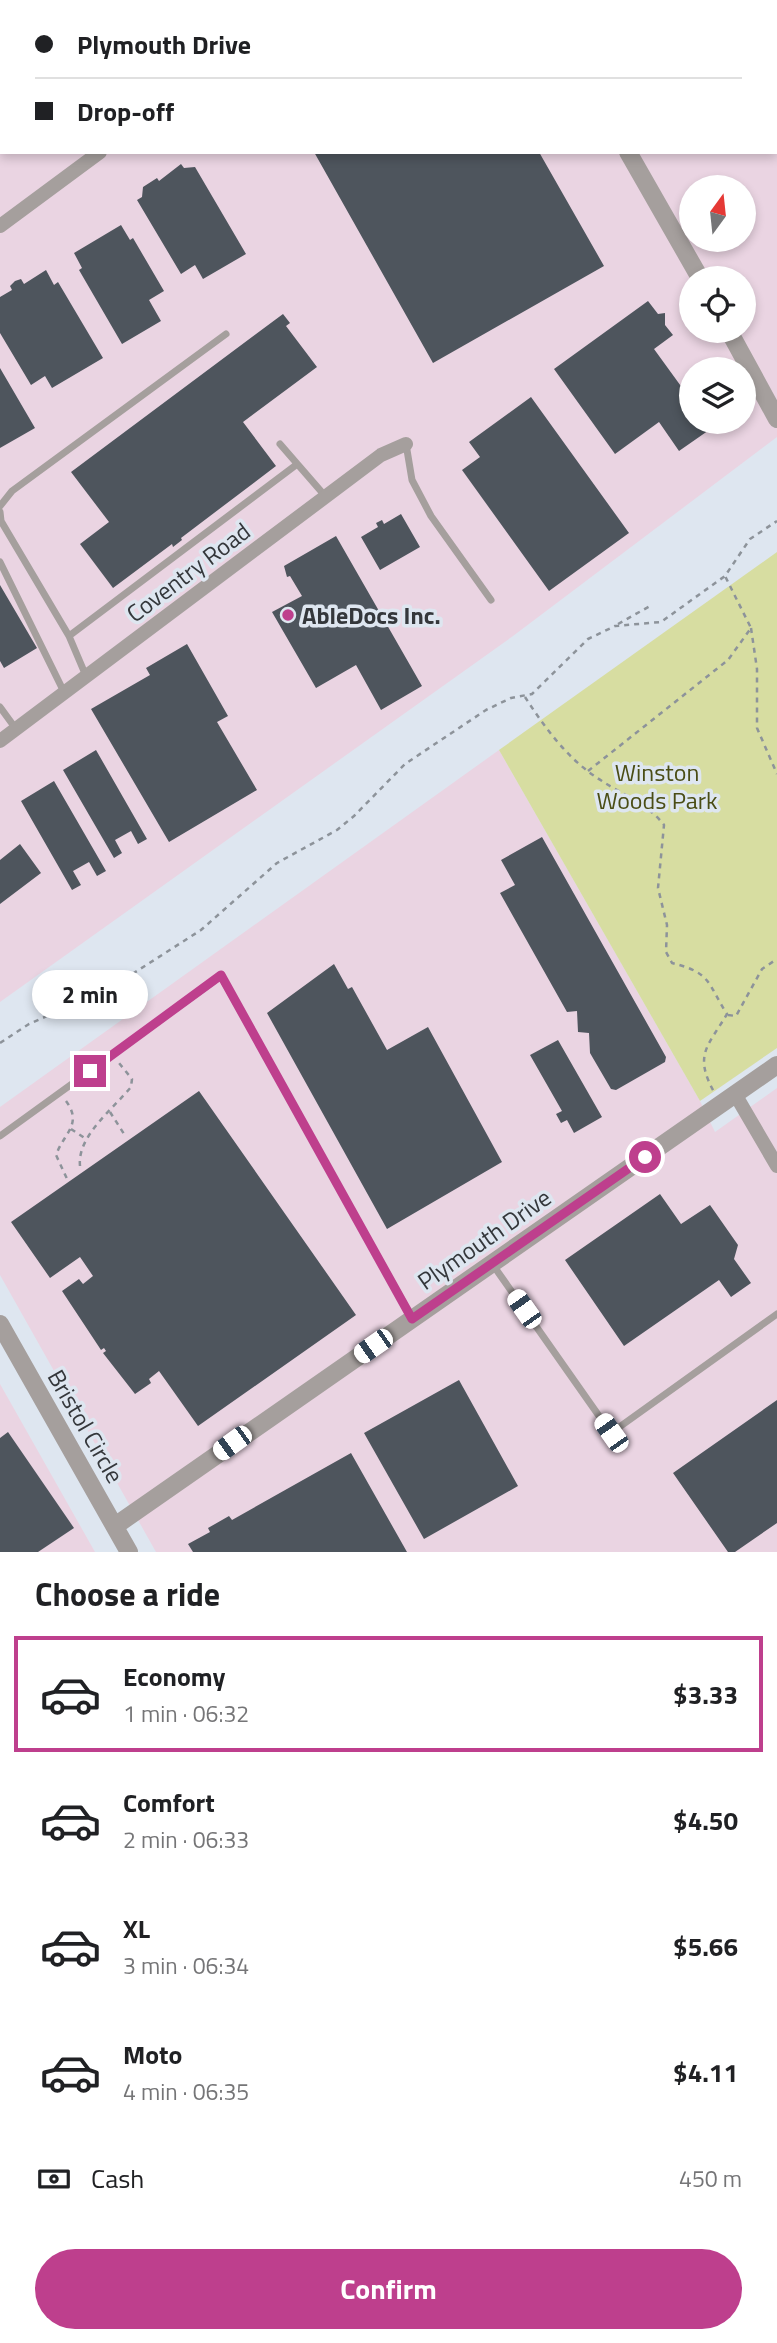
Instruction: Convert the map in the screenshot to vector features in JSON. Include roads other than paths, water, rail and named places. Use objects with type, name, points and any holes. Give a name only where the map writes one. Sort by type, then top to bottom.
[{"type":"street","points":[[0,226],[97,154]]},
{"type":"street","points":[[629,154],[693,266]]},
{"type":"street","points":[[736,343],[777,419]]},
{"type":"street","name":"Coventry Road","points":[[0,741],[382,455],[406,444]]},
{"type":"street","name":"Plymouth Drive","points":[[115,1526],[777,1065]]},
{"type":"street","points":[[728,1099],[777,1166]]},
{"type":"street","name":"Bristol Circle","points":[[0,1324],[129,1552]]},
{"type":"lane","points":[[0,506],[12,491],[226,334]]},
{"type":"lane","points":[[280,444],[326,497]]},
{"type":"lane","points":[[406,444],[412,480],[431,516],[491,600]]},
{"type":"lane","points":[[69,636],[296,465]]},
{"type":"lane","points":[[0,512],[1,521],[69,636],[86,676]]},
{"type":"lane","points":[[0,562],[65,692]]},
{"type":"lane","points":[[0,707],[16,729]]},
{"type":"lane","points":[[0,1136],[221,975],[412,1319]]},
{"type":"lane","points":[[492,1263],[611,1433],[777,1314]]},
{"type":"place","name":"AbleDocs Inc.","points":[[288,615]]},
{"type":"park label","name":"Winston Woods Park","points":[[657,786]]}]
